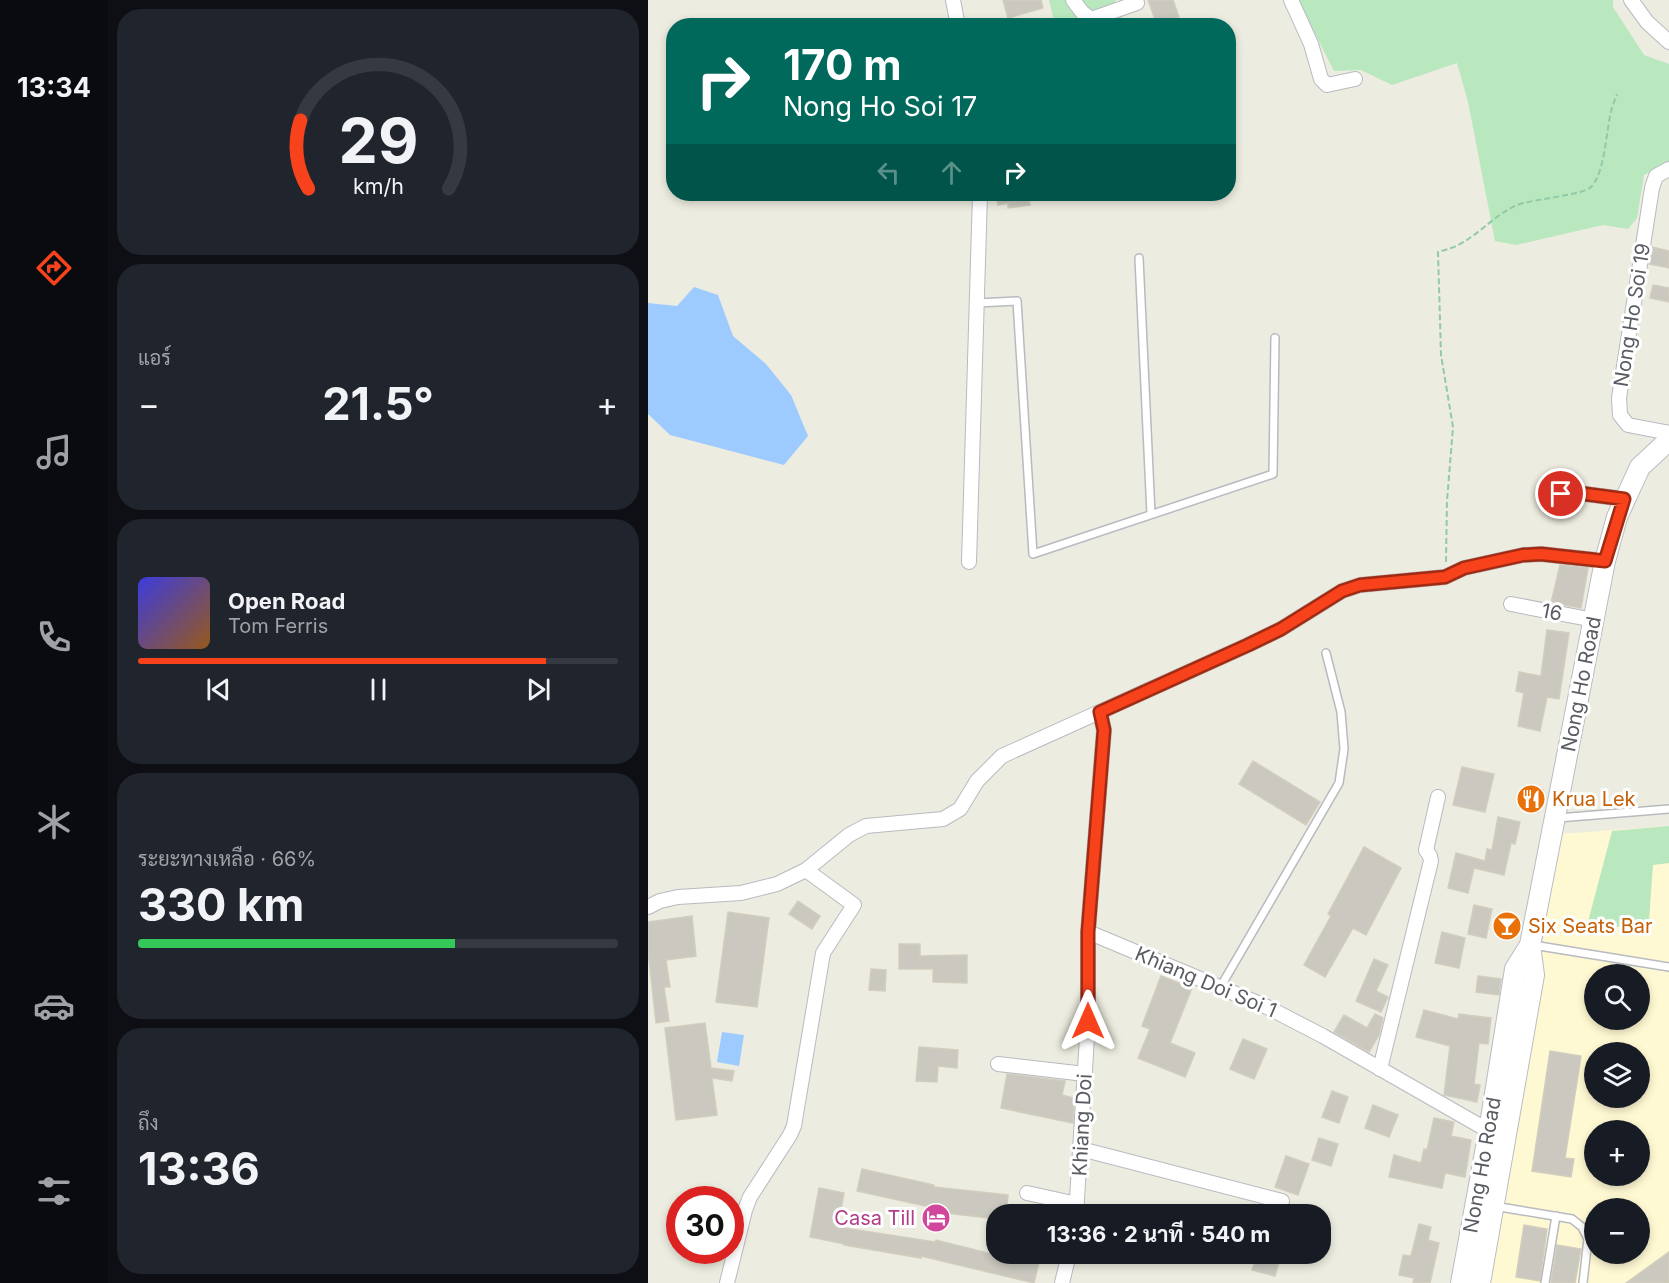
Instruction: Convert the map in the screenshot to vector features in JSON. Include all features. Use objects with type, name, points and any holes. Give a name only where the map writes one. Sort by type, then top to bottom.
[{"type":"street","points":[[953,0],[956,18]]},
{"type":"street","points":[[1073,0],[1090,18]]},
{"type":"street","points":[[1291,0],[1311,44],[1322,80],[1327,85],[1355,79]]},
{"type":"street","points":[[1631,0],[1647,22],[1669,42]]},
{"type":"street","points":[[1094,18],[1137,3]]},
{"type":"street","name":"Nong Ho Soi 19","points":[[1669,169],[1656,176],[1652,188],[1619,398],[1620,414],[1628,425],[1669,434]]},
{"type":"street","points":[[969,562],[980,201]]},
{"type":"street","name":"Nong Ho Road","points":[[1461,1283],[1485,1204],[1534,975],[1530,945],[1605,561],[1624,499],[1640,466],[1669,440]]},
{"type":"street","points":[[1544,495],[1578,493],[1624,499]]},
{"type":"street","points":[[648,907],[660,901],[678,897],[758,890],[777,884],[806,870],[849,835],[866,826],[943,819],[960,809],[977,781],[1002,756],[1281,629],[1342,591],[1360,585],[1445,577],[1464,568],[1523,555],[1541,554],[1605,561]]},
{"type":"street","name":"16","points":[[1511,604],[1594,620]]},
{"type":"street","name":"Khiang Doi","points":[[1077,1204],[1088,1021],[1088,932],[1104,730],[1100,712]]},
{"type":"street","points":[[1380,1069],[1431,861],[1426,850],[1438,797]]},
{"type":"street","points":[[727,1283],[750,1197],[794,1126],[823,953],[854,905],[806,870]]},
{"type":"street","name":"Khiang Doi Soi 1","points":[[1088,932],[1221,986],[1323,1036],[1489,1131]]},
{"type":"street","name":"Nong Ho Road","points":[[1480,1283],[1489,1131],[1515,969],[1530,945]]},
{"type":"street","points":[[998,1064],[1085,1074]]},
{"type":"street","points":[[1081,1149],[1282,1201]]},
{"type":"street","points":[[1027,1193],[1061,1204]]},
{"type":"street","points":[[1066,1264],[1062,1281],[1077,1283]]},
{"type":"lane","points":[[1140,258],[1151,514]]},
{"type":"lane","points":[[977,303],[1017,300],[1033,554],[1273,474],[1275,338]]},
{"type":"lane","points":[[1221,986],[1339,783],[1344,749],[1341,712],[1326,653]]},
{"type":"lane","points":[[1555,819],[1669,809]]},
{"type":"lane","points":[[1530,945],[1669,967]]},
{"type":"lane","points":[[1485,1204],[1572,1219],[1582,1227],[1588,1239],[1583,1283]]},
{"type":"lane","points":[[1545,1283],[1556,1216]]},
{"type":"path","points":[[1445,577],[1447,501],[1453,427],[1441,356],[1438,252],[1457,246],[1498,215],[1516,206],[1591,188],[1603,157],[1611,112],[1617,94]]},
{"type":"shaded area","points":[[1669,826],[1669,1283],[1489,1283],[1560,834]]},
{"type":"green space","points":[[1049,0],[1115,0],[1122,18],[1053,18]]},
{"type":"green space","points":[[1298,0],[1613,0],[1613,7],[1644,55],[1669,64],[1669,164],[1664,164],[1644,175],[1637,218],[1628,229],[1603,225],[1516,245],[1495,241],[1468,102],[1457,63],[1392,85],[1361,70],[1334,71]]},
{"type":"green space","points":[[1669,826],[1669,863],[1653,865],[1649,921],[1585,933],[1612,831]]},
{"type":"water","points":[[694,287],[718,295],[733,336],[766,364],[791,395],[808,436],[784,465],[670,435],[648,414],[648,303],[677,306]]},
{"type":"water","points":[[722,1032],[744,1035],[739,1066],[717,1062]]},
{"type":"building","points":[[1003,0],[1041,0],[1043,8],[1008,18]]},
{"type":"building","points":[[1148,0],[1173,0],[1179,17],[1154,18]]},
{"type":"building","points":[[997,201],[1029,201],[1030,205],[1008,208],[1008,203],[998,205]]},
{"type":"building","points":[[1652,247],[1669,251],[1669,268],[1649,264]]},
{"type":"building","points":[[1653,285],[1669,288],[1669,302],[1650,298]]},
{"type":"building","points":[[1560,565],[1588,568],[1581,608],[1551,603]]},
{"type":"building","points":[[1547,630],[1569,633],[1559,699],[1547,697],[1540,731],[1518,726],[1524,693],[1516,691],[1519,672],[1541,676]]},
{"type":"building","points":[[1253,761],[1320,802],[1306,825],[1239,784]]},
{"type":"building","points":[[1462,767],[1494,774],[1485,812],[1453,805]]},
{"type":"building","name":"Krua Lek","points":[[1525,786],[1543,790],[1538,812],[1520,808]]},
{"type":"building","points":[[1498,817],[1520,822],[1515,844],[1511,843],[1504,875],[1474,868],[1468,893],[1448,888],[1456,853],[1485,861],[1487,849],[1492,850]]},
{"type":"building","points":[[1364,847],[1401,868],[1366,935],[1353,928],[1325,977],[1304,965],[1331,916],[1328,914]]},
{"type":"building","points":[[798,901],[820,916],[812,929],[789,914]]},
{"type":"building","points":[[1474,905],[1492,909],[1486,938],[1468,934]]},
{"type":"building","points":[[728,912],[769,918],[757,1007],[716,1002]]},
{"type":"building","points":[[692,916],[696,956],[666,960],[670,987],[664,987],[669,1021],[656,1023],[648,951],[648,922]]},
{"type":"building","points":[[1442,932],[1465,938],[1459,968],[1435,963]]},
{"type":"building","points":[[899,944],[920,944],[920,956],[967,955],[967,983],[933,982],[933,969],[899,969]]},
{"type":"building","points":[[1374,959],[1388,965],[1376,991],[1388,997],[1381,1012],[1356,1001]]},
{"type":"building","points":[[871,969],[886,970],[885,991],[869,990]]},
{"type":"building","points":[[1161,976],[1192,988],[1170,1043],[1195,1053],[1185,1077],[1138,1058],[1150,1029],[1142,1026]]},
{"type":"building","points":[[1478,976],[1501,979],[1499,995],[1476,992]]},
{"type":"building","points":[[1424,1010],[1458,1019],[1459,1014],[1491,1018],[1488,1044],[1479,1043],[1474,1084],[1480,1085],[1477,1102],[1444,1095],[1450,1046],[1416,1037]]},
{"type":"building","points":[[1375,1014],[1383,1018],[1379,1035],[1369,1052],[1334,1032],[1344,1015],[1367,1028]]},
{"type":"building","points":[[705,1023],[711,1068],[734,1071],[732,1081],[712,1078],[717,1115],[676,1120],[665,1028]]},
{"type":"building","points":[[1243,1039],[1267,1049],[1254,1079],[1230,1069]]},
{"type":"building","points":[[919,1047],[958,1050],[957,1068],[938,1066],[937,1082],[916,1081]]},
{"type":"building","points":[[1550,1051],[1581,1056],[1565,1158],[1574,1159],[1571,1177],[1532,1171]]},
{"type":"building","points":[[1007,1074],[1065,1081],[1062,1095],[1074,1098],[1073,1123],[1001,1108]]},
{"type":"building","points":[[1332,1091],[1348,1097],[1339,1123],[1322,1117]]},
{"type":"building","points":[[1373,1105],[1398,1115],[1389,1137],[1365,1128]]},
{"type":"building","points":[[1434,1118],[1454,1122],[1451,1136],[1471,1140],[1465,1177],[1445,1173],[1442,1188],[1389,1177],[1394,1155],[1421,1163],[1424,1149],[1427,1150]]},
{"type":"building","points":[[1319,1138],[1338,1144],[1331,1166],[1312,1160]]},
{"type":"building","points":[[1286,1156],[1309,1164],[1298,1195],[1275,1187]]},
{"type":"building","points":[[862,1169],[934,1185],[934,1187],[1008,1195],[1007,1204],[986,1204],[986,1218],[938,1212],[939,1209],[857,1191]]},
{"type":"building","points":[[819,1188],[844,1193],[838,1227],[935,1242],[936,1240],[986,1252],[986,1264],[1039,1264],[1034,1283],[921,1256],[921,1258],[844,1245],[810,1237]]},
{"type":"building","points":[[1419,1224],[1431,1227],[1428,1240],[1439,1243],[1430,1283],[1413,1283],[1414,1278],[1399,1275],[1403,1255],[1411,1256]]},
{"type":"building","points":[[1524,1225],[1547,1229],[1540,1281],[1516,1277]]},
{"type":"building","points":[[1557,1245],[1581,1249],[1575,1283],[1551,1283]]},
{"type":"building","points":[[1669,1252],[1669,1283],[1626,1283]]},
{"type":"building","points":[[1254,1264],[1278,1264],[1275,1276],[1252,1270]]},
{"type":"place","name":"Krua Lek","points":[[1531,799]]},
{"type":"place","name":"Six Seats Bar","points":[[1507,926]]},
{"type":"place","name":"Casa Till","points":[[936,1218]]},
{"type":"route","points":[[1088,1021],[1088,932],[1104,730],[1100,712],[1281,629],[1342,591],[1360,585],[1445,577],[1464,568],[1523,555],[1541,554],[1605,561],[1624,499],[1578,493],[1561,494]]}]
